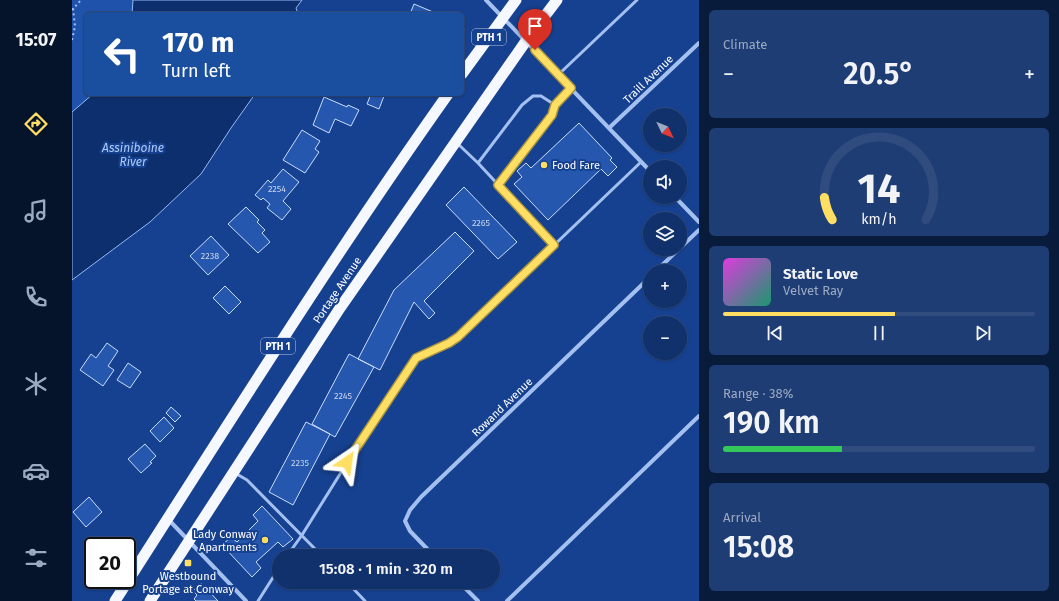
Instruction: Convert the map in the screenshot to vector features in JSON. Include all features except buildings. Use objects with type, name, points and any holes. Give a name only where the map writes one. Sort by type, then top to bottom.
[{"type":"highway","name":"PTH 1","points":[[464,71],[516,0]]},
{"type":"highway","name":"Portage Avenue","points":[[150,601],[340,308],[526,41],[557,0]]},
{"type":"highway","name":"Portage Avenue","points":[[114,601],[361,218],[447,96]]},
{"type":"street","points":[[486,0],[641,162]]},
{"type":"street","name":"Traill Avenue","points":[[609,128],[699,43]]},
{"type":"street","points":[[682,204],[699,222]]},
{"type":"street","points":[[687,241],[699,230]]},
{"type":"street","points":[[663,264],[672,256]]},
{"type":"street","name":"Rowand Avenue","points":[[427,549],[410,531],[404,521],[410,510],[421,497],[643,284]]},
{"type":"street","points":[[507,601],[699,416]]},
{"type":"street","points":[[167,518],[246,601]]},
{"type":"street","points":[[466,589],[478,601]]},
{"type":"lane","points":[[558,75],[637,0]]},
{"type":"lane","points":[[498,185],[552,115],[555,105],[571,88]]},
{"type":"lane","points":[[478,163],[522,105],[532,96],[541,96],[555,105]]},
{"type":"lane","points":[[456,142],[478,163],[554,245]]},
{"type":"lane","points":[[292,549],[416,358],[449,343],[458,337],[641,162]]},
{"type":"lane","points":[[233,472],[247,480],[315,549]]},
{"type":"lane","points":[[258,601],[272,579]]},
{"type":"lane","points":[[354,589],[365,601]]},
{"type":"path","points":[[72,40],[76,26],[73,9],[81,0]]},
{"type":"shaded area","points":[[72,0],[133,0],[132,12],[84,12],[84,96],[91,96],[72,112]]},
{"type":"water","points":[[133,0],[302,0],[296,8],[297,12],[132,12]]},
{"type":"water","name":"Assiniboine River","points":[[91,96],[254,96],[201,174],[150,222],[72,280],[72,112]]},
{"type":"place","name":"Food Fare","points":[[544,165]]},
{"type":"place","name":"Lady Conway Apartments","points":[[265,540]]},
{"type":"place","name":"Westbound Portage at Conway","points":[[188,563]]},
{"type":"route","points":[[347,462],[416,358],[449,343],[458,337],[554,245],[498,185],[552,115],[555,105],[571,88],[535,50]]}]
